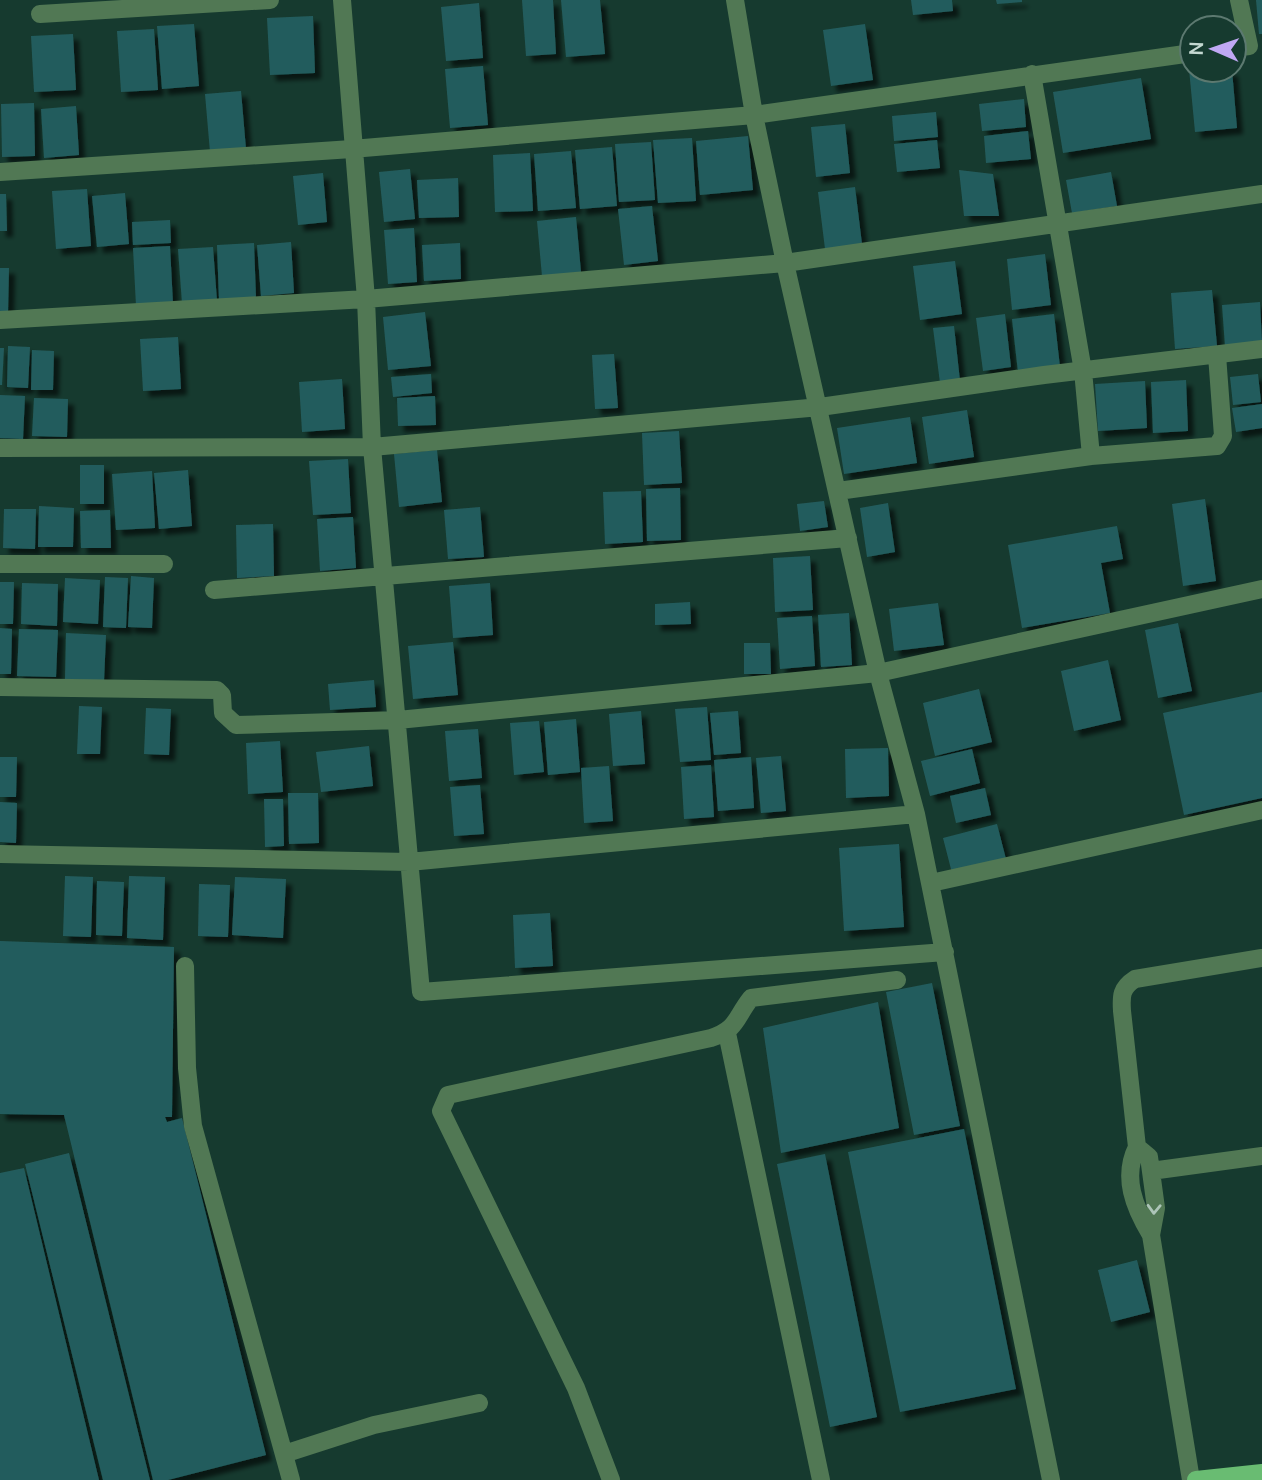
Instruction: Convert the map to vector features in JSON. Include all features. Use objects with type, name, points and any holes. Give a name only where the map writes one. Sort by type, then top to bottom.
[{"type":"main road","points":[[1194,1480],[1262,1473]]},
{"type":"street","points":[[40,14],[270,0]]},
{"type":"street","points":[[342,0],[366,299],[372,447],[386,577],[421,992],[945,951]]},
{"type":"street","points":[[735,0],[754,115],[785,263],[820,407],[878,673],[916,814],[931,883],[1051,1480]]},
{"type":"street","points":[[0,172],[352,149],[754,115],[1178,55]]},
{"type":"street","points":[[1032,74],[1083,371],[1091,456]]},
{"type":"street","points":[[0,320],[366,299],[785,263],[1262,194]]},
{"type":"street","points":[[0,448],[372,447],[820,407],[1262,349]]},
{"type":"street","points":[[838,491],[1091,456],[1217,446],[1223,436],[1217,355]]},
{"type":"street","points":[[214,590],[848,538]]},
{"type":"street","points":[[0,564],[164,564]]},
{"type":"street","points":[[0,687],[217,690],[222,695],[223,713],[236,725],[398,720],[878,673],[1262,589]]},
{"type":"street","points":[[931,883],[1262,810]]},
{"type":"street","points":[[0,854],[409,862],[916,814]]},
{"type":"street","points":[[1194,1480],[1150,1235],[1135,1209],[1132,1191],[1130,1162],[1137,1147],[1121,997],[1125,985],[1135,979],[1262,958]]},
{"type":"street","points":[[185,965],[187,1068],[193,1126],[291,1480]]},
{"type":"street","points":[[611,1480],[576,1388],[442,1111],[448,1096],[727,1033],[737,1024],[751,998],[897,980]]},
{"type":"street","points":[[727,1033],[821,1480]]},
{"type":"street","points":[[1137,1147],[1149,1157],[1156,1208],[1150,1235]]},
{"type":"street","points":[[1151,1171],[1262,1156]]},
{"type":"street","points":[[284,1454],[374,1425],[479,1403]]},
{"type":"building","points":[[522,0],[553,0],[556,54],[526,56]]},
{"type":"building","points":[[561,0],[600,0],[605,54],[566,57]]},
{"type":"building","points":[[911,0],[952,0],[953,11],[913,15]]},
{"type":"building","points":[[996,0],[1022,0],[1022,2],[997,4]]},
{"type":"building","points":[[1256,0],[1262,0],[1262,34],[1259,34]]},
{"type":"building","points":[[479,3],[483,58],[446,61],[441,7]]},
{"type":"building","points":[[313,16],[315,73],[270,75],[267,18]]},
{"type":"building","points":[[194,24],[199,86],[162,89],[157,26]]},
{"type":"building","points":[[865,24],[873,80],[831,86],[823,30]]},
{"type":"building","points":[[154,29],[158,90],[121,92],[117,31]]},
{"type":"building","points":[[73,34],[76,90],[34,92],[31,36]]},
{"type":"building","points":[[483,66],[488,125],[450,128],[445,69]]},
{"type":"building","points":[[1141,78],[1151,139],[1063,153],[1053,92]]},
{"type":"building","points":[[1190,84],[1233,84],[1237,128],[1195,132]]},
{"type":"building","points":[[241,91],[246,149],[210,152],[205,94]]},
{"type":"building","points":[[1024,99],[1026,127],[982,131],[979,104]]},
{"type":"building","points":[[34,103],[35,156],[2,157],[1,104]]},
{"type":"building","points":[[76,106],[79,155],[44,158],[41,109]]},
{"type":"building","points":[[936,112],[938,137],[894,141],[892,116]]},
{"type":"building","points":[[845,124],[850,173],[816,177],[811,127]]},
{"type":"building","points":[[1028,131],[1031,159],[986,163],[984,136]]},
{"type":"building","points":[[748,136],[753,190],[700,195],[696,141]]},
{"type":"building","points":[[692,138],[696,201],[658,203],[653,140]]},
{"type":"building","points":[[937,140],[940,168],[897,172],[894,144]]},
{"type":"building","points":[[651,142],[655,200],[619,202],[615,144]]},
{"type":"building","points":[[612,147],[617,206],[580,209],[575,150]]},
{"type":"building","points":[[571,151],[576,208],[538,211],[534,154]]},
{"type":"building","points":[[530,153],[533,211],[495,212],[493,155]]},
{"type":"building","points":[[410,169],[415,219],[384,222],[379,172]]},
{"type":"building","points":[[959,170],[993,174],[999,216],[964,216]]},
{"type":"building","points":[[1111,172],[1117,206],[1072,213],[1066,180]]},
{"type":"building","points":[[323,173],[327,222],[298,225],[293,176]]},
{"type":"building","points":[[458,178],[459,217],[419,218],[417,180]]},
{"type":"building","points":[[855,187],[862,244],[825,249],[818,192]]},
{"type":"building","points":[[87,189],[91,246],[56,249],[52,191]]},
{"type":"building","points":[[125,193],[129,244],[97,247],[92,196]]},
{"type":"building","points":[[0,194],[6,194],[7,231],[0,231]]},
{"type":"building","points":[[652,206],[658,261],[624,265],[618,209]]},
{"type":"building","points":[[576,217],[581,272],[542,276],[537,221]]},
{"type":"building","points":[[170,220],[171,243],[133,245],[132,222]]},
{"type":"building","points":[[414,228],[417,282],[388,284],[384,230]]},
{"type":"building","points":[[291,242],[294,293],[261,296],[257,245]]},
{"type":"building","points":[[254,243],[256,298],[219,300],[217,245]]},
{"type":"building","points":[[460,243],[461,279],[424,281],[422,245]]},
{"type":"building","points":[[170,246],[173,304],[136,306],[133,248]]},
{"type":"building","points":[[213,247],[217,301],[182,303],[178,249]]},
{"type":"building","points":[[1045,254],[1051,305],[1012,310],[1007,259]]},
{"type":"building","points":[[955,261],[962,314],[920,320],[913,266]]},
{"type":"building","points":[[0,268],[9,268],[8,313],[0,312]]},
{"type":"building","points":[[1212,290],[1217,346],[1175,349],[1171,293]]},
{"type":"building","points":[[1260,302],[1262,342],[1225,346],[1222,305]]},
{"type":"building","points":[[425,312],[431,366],[388,370],[383,317]]},
{"type":"building","points":[[1005,314],[1011,367],[983,371],[976,318]]},
{"type":"building","points":[[1054,314],[1060,367],[1018,372],[1012,319]]},
{"type":"building","points":[[954,326],[960,381],[940,383],[933,328]]},
{"type":"building","points":[[178,337],[181,389],[143,391],[140,339]]},
{"type":"building","points":[[8,346],[30,347],[28,388],[7,387]]},
{"type":"building","points":[[0,348],[4,348],[2,385],[0,385]]},
{"type":"building","points":[[32,350],[54,351],[53,390],[31,390]]},
{"type":"building","points":[[614,354],[618,408],[595,409],[592,355]]},
{"type":"building","points":[[431,374],[432,393],[393,397],[391,377]]},
{"type":"building","points":[[1258,374],[1261,402],[1233,405],[1230,377]]},
{"type":"building","points":[[342,379],[345,429],[302,432],[299,382]]},
{"type":"building","points":[[1186,380],[1188,431],[1153,433],[1151,382]]},
{"type":"building","points":[[1145,381],[1147,428],[1098,431],[1095,384]]},
{"type":"building","points":[[0,395],[25,396],[23,439],[0,438]]},
{"type":"building","points":[[435,396],[436,425],[398,426],[397,398]]},
{"type":"building","points":[[34,398],[68,399],[67,437],[32,436]]},
{"type":"building","points":[[1262,404],[1262,428],[1236,432],[1232,408]]},
{"type":"building","points":[[967,410],[974,457],[929,464],[922,417]]},
{"type":"building","points":[[910,417],[917,463],[844,474],[837,428]]},
{"type":"building","points":[[679,431],[682,483],[644,485],[642,433]]},
{"type":"building","points":[[437,450],[442,502],[399,507],[394,454]]},
{"type":"building","points":[[348,459],[351,513],[313,515],[309,461]]},
{"type":"building","points":[[80,465],[104,465],[104,504],[80,504]]},
{"type":"building","points":[[188,470],[192,526],[159,529],[154,473]]},
{"type":"building","points":[[152,471],[155,528],[116,530],[112,474]]},
{"type":"building","points":[[680,488],[681,540],[647,541],[646,489]]},
{"type":"building","points":[[641,491],[643,542],[605,544],[603,492]]},
{"type":"building","points":[[1205,499],[1216,581],[1183,586],[1172,504]]},
{"type":"building","points":[[824,501],[828,527],[800,531],[797,504]]},
{"type":"building","points":[[888,503],[895,552],[867,557],[860,508]]},
{"type":"building","points":[[39,506],[74,508],[73,547],[38,547]]},
{"type":"building","points":[[480,507],[484,557],[448,559],[444,510]]},
{"type":"building","points":[[4,509],[36,509],[35,549],[3,548]]},
{"type":"building","points":[[110,510],[111,548],[81,548],[80,511]]},
{"type":"building","points":[[353,517],[356,568],[320,571],[317,519]]},
{"type":"building","points":[[273,524],[274,576],[237,578],[236,525]]},
{"type":"building","points":[[1117,526],[1123,559],[1101,563],[1110,613],[1022,628],[1008,545]]},
{"type":"building","points":[[810,556],[813,610],[775,612],[773,558]]},
{"type":"building","points":[[131,576],[154,578],[152,628],[128,627]]},
{"type":"building","points":[[105,577],[128,578],[126,628],[103,627]]},
{"type":"building","points":[[65,578],[100,580],[98,624],[63,622]]},
{"type":"building","points":[[0,582],[14,582],[13,624],[0,624]]},
{"type":"building","points":[[22,583],[58,584],[57,626],[21,624]]},
{"type":"building","points":[[490,583],[493,635],[453,638],[449,586]]},
{"type":"building","points":[[690,602],[691,624],[655,625],[655,604]]},
{"type":"building","points":[[938,603],[944,645],[894,651],[889,609]]},
{"type":"building","points":[[849,613],[852,665],[821,667],[818,615]]},
{"type":"building","points":[[812,616],[815,666],[780,669],[777,618]]},
{"type":"building","points":[[1178,623],[1192,691],[1158,698],[1145,630]]},
{"type":"building","points":[[0,628],[12,629],[11,674],[0,674]]},
{"type":"building","points":[[19,629],[58,630],[56,677],[17,676]]},
{"type":"building","points":[[66,633],[106,635],[104,681],[65,679]]},
{"type":"building","points":[[453,642],[458,695],[413,699],[408,646]]},
{"type":"building","points":[[744,643],[770,643],[771,674],[744,674]]},
{"type":"building","points":[[1108,660],[1121,720],[1074,731],[1061,671]]},
{"type":"building","points":[[374,680],[376,707],[330,710],[328,684]]},
{"type":"building","points":[[979,689],[992,742],[935,756],[923,703]]},
{"type":"building","points":[[1262,692],[1262,798],[1184,815],[1163,713]]},
{"type":"building","points":[[79,706],[102,707],[100,754],[77,754]]},
{"type":"building","points":[[707,707],[711,760],[680,762],[675,709]]},
{"type":"building","points":[[146,708],[171,709],[169,755],[144,754]]},
{"type":"building","points":[[641,711],[645,764],[613,766],[609,714]]},
{"type":"building","points":[[738,711],[741,753],[714,755],[710,713]]},
{"type":"building","points":[[576,719],[580,772],[548,775],[544,722]]},
{"type":"building","points":[[539,721],[544,772],[514,775],[510,723]]},
{"type":"building","points":[[478,729],[482,778],[449,781],[445,731]]},
{"type":"building","points":[[280,741],[283,792],[248,794],[246,743]]},
{"type":"building","points":[[369,746],[373,786],[321,792],[316,752]]},
{"type":"building","points":[[888,748],[889,796],[846,798],[845,749]]},
{"type":"building","points":[[972,749],[980,783],[930,796],[921,761]]},
{"type":"building","points":[[781,756],[786,811],[761,813],[756,758]]},
{"type":"building","points":[[0,757],[17,757],[16,797],[0,797]]},
{"type":"building","points":[[751,757],[754,808],[718,811],[714,760]]},
{"type":"building","points":[[711,765],[714,817],[684,819],[681,767]]},
{"type":"building","points":[[609,766],[613,821],[584,823],[581,768]]},
{"type":"building","points":[[480,785],[484,834],[454,836],[450,787]]},
{"type":"building","points":[[985,788],[991,815],[956,823],[950,796]]},
{"type":"building","points":[[288,793],[318,793],[319,843],[289,844]]},
{"type":"building","points":[[264,799],[283,799],[284,846],[265,847]]},
{"type":"building","points":[[0,802],[17,803],[16,843],[0,842]]},
{"type":"building","points":[[997,824],[1006,859],[952,873],[943,838]]},
{"type":"building","points":[[899,844],[904,927],[844,931],[839,848]]},
{"type":"building","points":[[65,876],[93,877],[91,937],[63,936]]},
{"type":"building","points":[[129,876],[165,877],[163,940],[127,938]]},
{"type":"building","points":[[235,877],[286,879],[283,938],[232,935]]},
{"type":"building","points":[[97,881],[124,882],[122,936],[96,935]]},
{"type":"building","points":[[199,884],[230,885],[228,937],[198,936]]},
{"type":"building","points":[[550,913],[553,966],[515,968],[513,915]]},
{"type":"building","points":[[0,941],[174,947],[172,1117],[165,1117],[167,1122],[182,1118],[266,1455],[168,1480],[153,1480],[64,1115],[0,1114]]},
{"type":"building","points":[[932,983],[960,1126],[914,1135],[886,992]]},
{"type":"building","points":[[878,1002],[899,1128],[781,1153],[763,1028]]},
{"type":"building","points":[[964,1129],[1016,1389],[900,1412],[848,1152]]},
{"type":"building","points":[[69,1153],[150,1480],[103,1480],[25,1164]]},
{"type":"building","points":[[825,1154],[877,1417],[830,1427],[777,1164]]},
{"type":"building","points":[[24,1168],[99,1480],[0,1480],[0,1173]]},
{"type":"building","points":[[1137,1260],[1150,1312],[1111,1322],[1098,1270]]}]
